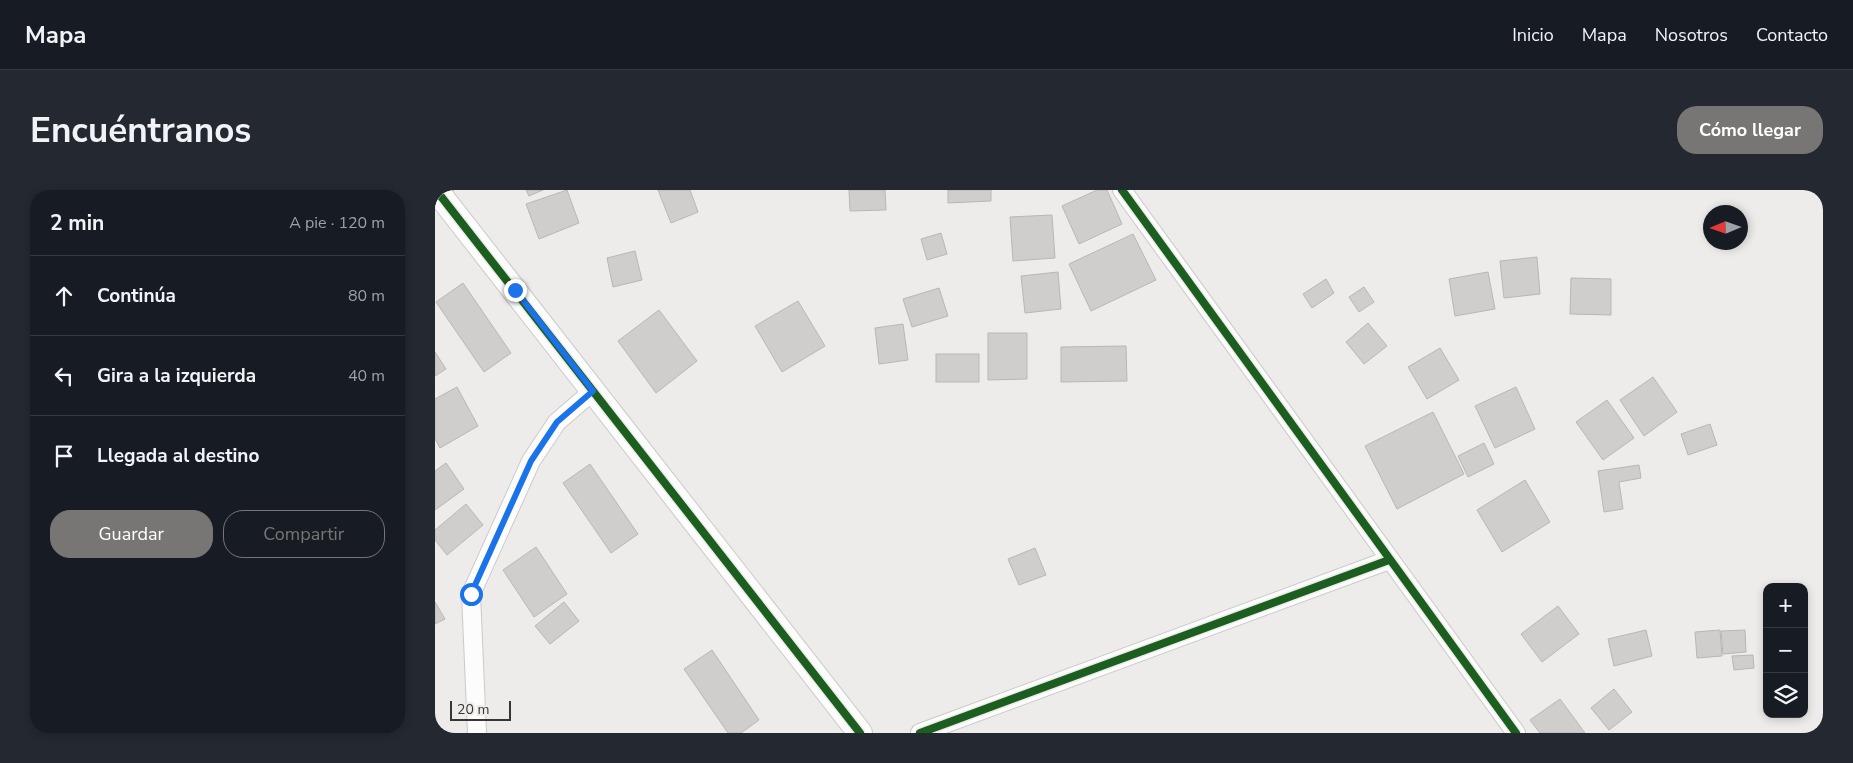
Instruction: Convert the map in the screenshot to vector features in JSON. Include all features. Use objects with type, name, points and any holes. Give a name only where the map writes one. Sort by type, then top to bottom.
[{"type":"street","points":[[1122,190],[1515,733]]},
{"type":"street","points":[[439,193],[860,733]]},
{"type":"street","points":[[477,733],[471,594],[531,461],[557,422],[593,391]]},
{"type":"street","points":[[920,733],[1389,560]]},
{"type":"building","points":[[526,190],[543,190],[529,196]]},
{"type":"building","points":[[567,190],[579,223],[539,239],[526,204]]},
{"type":"building","points":[[658,190],[690,190],[698,212],[671,223]]},
{"type":"building","points":[[849,190],[885,190],[886,210],[850,211]]},
{"type":"building","points":[[948,190],[991,190],[991,201],[948,203]]},
{"type":"building","points":[[1097,190],[1107,190],[1122,224],[1079,244],[1062,206]]},
{"type":"building","points":[[1052,215],[1055,258],[1013,261],[1010,217]]},
{"type":"building","points":[[941,233],[947,254],[927,260],[921,239]]},
{"type":"building","points":[[1133,234],[1156,280],[1091,311],[1069,264]]},
{"type":"building","points":[[635,251],[642,280],[613,287],[607,258]]},
{"type":"building","points":[[1537,257],[1540,294],[1504,298],[1500,261]]},
{"type":"building","points":[[1058,272],[1061,309],[1025,313],[1021,276]]},
{"type":"building","points":[[1488,272],[1495,309],[1455,316],[1449,279]]},
{"type":"building","points":[[1571,278],[1611,279],[1611,315],[1570,314]]},
{"type":"building","points":[[1326,279],[1334,293],[1312,308],[1303,294]]},
{"type":"building","points":[[463,283],[511,353],[484,372],[436,302]]},
{"type":"building","points":[[1364,287],[1374,302],[1359,312],[1349,297]]},
{"type":"building","points":[[939,288],[948,316],[912,327],[903,299]]},
{"type":"building","points":[[798,301],[825,346],[782,372],[755,326]]},
{"type":"building","points":[[659,310],[697,361],[656,393],[618,341]]},
{"type":"building","points":[[1368,323],[1387,346],[1364,364],[1346,342]]},
{"type":"building","points":[[903,324],[908,360],[879,364],[875,328]]},
{"type":"building","points":[[988,333],[1027,333],[1027,379],[988,380]]},
{"type":"building","points":[[1126,346],[1127,381],[1061,382],[1061,347]]},
{"type":"building","points":[[1440,348],[1459,380],[1427,399],[1408,367]]},
{"type":"building","points":[[435,352],[446,369],[435,376]]},
{"type":"building","points":[[936,354],[979,354],[979,382],[936,382]]},
{"type":"building","points":[[1653,377],[1677,412],[1644,436],[1620,400]]},
{"type":"building","points":[[457,387],[478,426],[440,448],[435,439],[435,399]]},
{"type":"building","points":[[1516,387],[1535,429],[1495,448],[1475,406]]},
{"type":"building","points":[[1607,400],[1634,438],[1603,460],[1576,422]]},
{"type":"building","points":[[1433,412],[1464,474],[1397,509],[1365,446]]},
{"type":"building","points":[[1710,424],[1717,445],[1688,455],[1681,434]]},
{"type":"building","points":[[1484,443],[1494,464],[1468,477],[1458,456]]},
{"type":"building","points":[[446,463],[464,489],[435,510],[435,471]]},
{"type":"building","points":[[590,464],[638,534],[611,553],[563,483]]},
{"type":"building","points":[[1639,465],[1641,478],[1619,482],[1623,509],[1604,512],[1598,471]]},
{"type":"building","points":[[1525,480],[1550,522],[1502,552],[1477,510]]},
{"type":"building","points":[[466,504],[483,525],[447,555],[435,540],[435,530]]},
{"type":"building","points":[[536,547],[567,594],[534,617],[503,570]]},
{"type":"building","points":[[1035,548],[1046,575],[1019,585],[1008,559]]},
{"type":"building","points":[[435,602],[445,619],[435,624]]},
{"type":"building","points":[[564,602],[579,621],[550,644],[535,626]]},
{"type":"building","points":[[1558,606],[1579,634],[1542,662],[1521,634]]},
{"type":"building","points":[[1646,630],[1652,656],[1614,666],[1608,639]]},
{"type":"building","points":[[1720,630],[1722,656],[1697,658],[1695,632]]},
{"type":"building","points":[[1745,630],[1746,652],[1723,654],[1721,631]]},
{"type":"building","points":[[712,650],[759,720],[741,733],[728,733],[684,669]]},
{"type":"building","points":[[1753,655],[1754,668],[1734,670],[1732,656]]},
{"type":"building","points":[[1614,689],[1632,712],[1609,730],[1591,708]]},
{"type":"building","points":[[1560,699],[1585,733],[1540,733],[1530,720]]},
{"type":"cycle path","points":[[436,190],[860,733]]},
{"type":"cycle path","points":[[1122,190],[1516,733]]},
{"type":"cycle path","points":[[920,733],[1389,560]]},
{"type":"route","points":[[471,594],[531,461],[557,422],[593,391],[515,290]]}]
